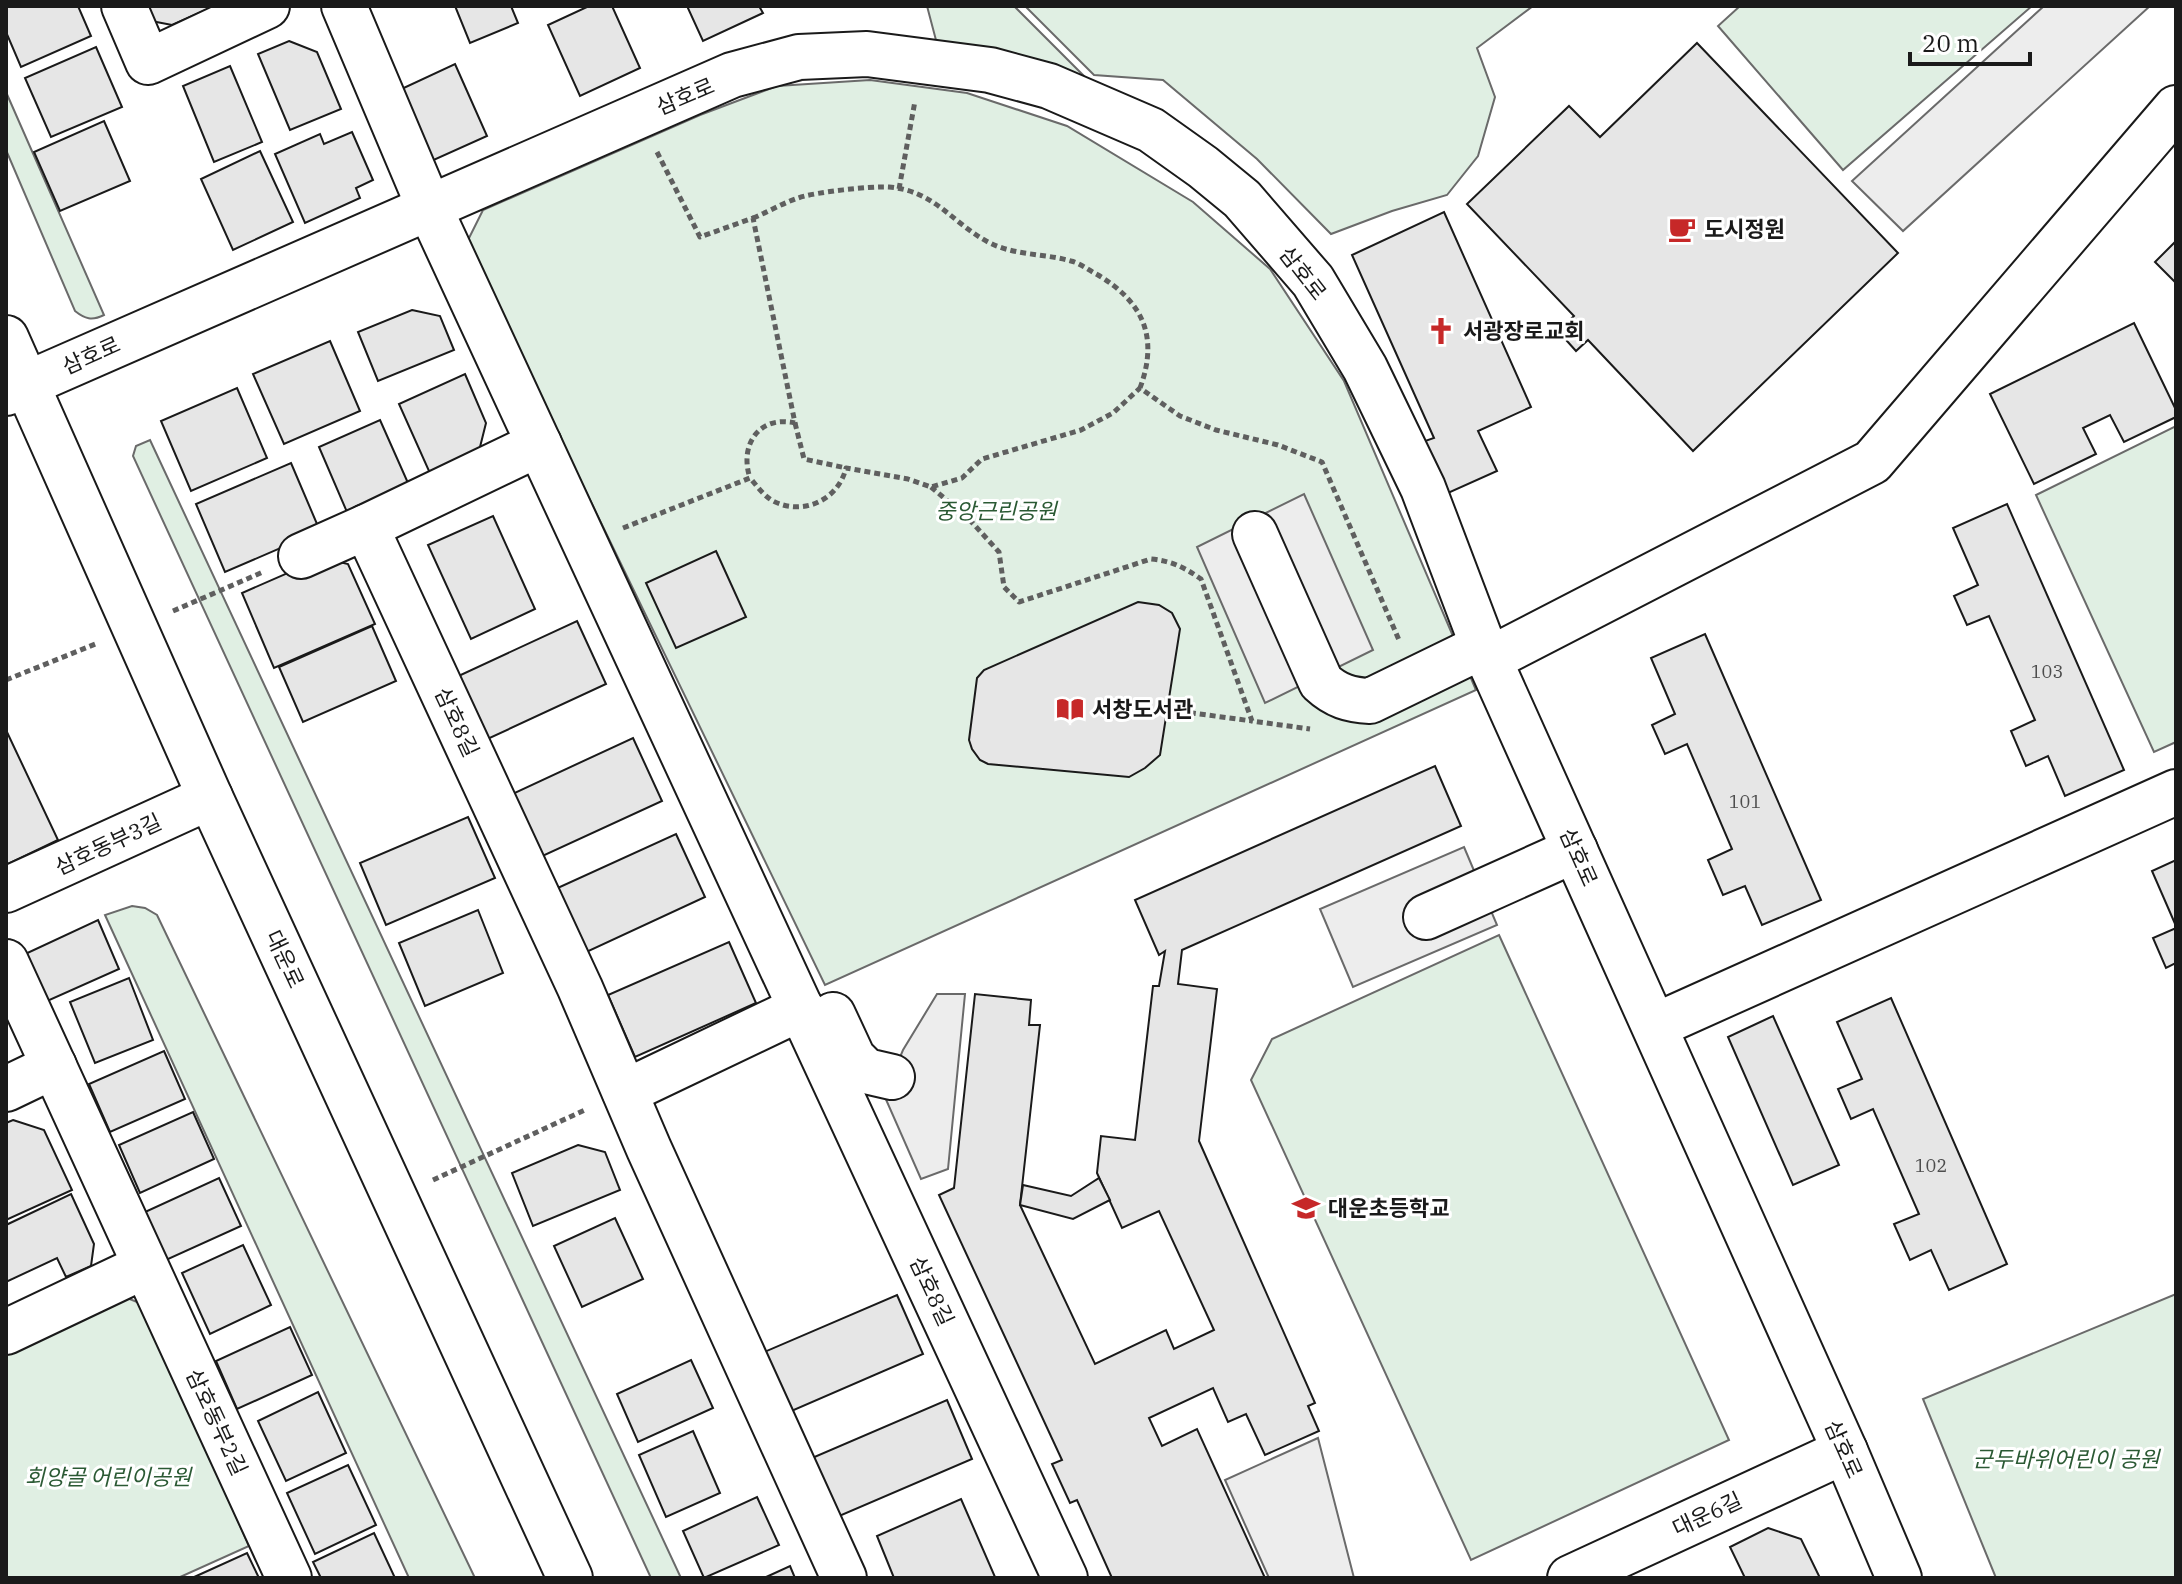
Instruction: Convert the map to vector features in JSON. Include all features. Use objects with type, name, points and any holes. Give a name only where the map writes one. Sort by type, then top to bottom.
[{"type":"street","points":[[124,6],[148,62],[267,6]]},
{"type":"street","name":"삼호8길","points":[[344,6],[429,207],[1061,1577]]},
{"type":"street","name":"삼호로","points":[[16,388],[732,75],[799,57],[867,54],[990,70],[1049,86],[1151,130],[1242,199],[1313,281],[1365,368],[1423,488],[1486,652],[1845,1451],[1899,1578]]},
{"type":"street","points":[[1255,534],[1321,682],[1332,693],[1351,700],[1370,701],[1415,677],[1486,652],[1872,462],[2176,108]]},
{"type":"street","name":"대운로","points":[[6,338],[16,388],[135,628],[570,1578]]},
{"type":"street","points":[[301,556],[539,444]]},
{"type":"street","name":"삼호8길","points":[[366,527],[580,988],[844,1578]]},
{"type":"street","points":[[1655,1026],[2176,792]]},
{"type":"street","name":"삼호동부3길","points":[[6,890],[210,797]]},
{"type":"street","points":[[1426,917],[1575,850]]},
{"type":"street","points":[[751,902],[766,895],[777,897],[853,1058],[866,1071],[892,1077]]},
{"type":"street","name":"삼호동부2길","points":[[6,962],[289,1578]]},
{"type":"street","points":[[625,1092],[801,1008]]},
{"type":"street","points":[[6,1089],[54,1066]]},
{"type":"street","points":[[6,1332],[145,1266]]},
{"type":"street","name":"대운6길","points":[[1570,1578],[1618,1568],[1845,1451]]},
{"type":"path","points":[[899,189],[923,60]]},
{"type":"path","points":[[639,116],[700,237],[800,197],[885,187],[914,191],[988,242],[1020,254],[1073,261],[1115,286],[1134,302],[1148,346],[1145,374],[1140,388],[1113,413],[1081,430],[982,459],[962,478],[931,487]]},
{"type":"path","points":[[753,218],[804,459],[908,479],[931,487],[968,518],[999,552],[1004,587],[1019,602],[1151,559],[1170,561],[1194,573],[1201,579],[1211,604],[1252,721]]},
{"type":"path","points":[[1140,388],[1180,416],[1216,430],[1278,445],[1322,462],[1415,677]]},
{"type":"path","points":[[795,423],[785,421],[761,428],[753,438],[745,460],[750,478],[768,497],[784,506],[798,508],[826,499],[836,488],[846,468]]},
{"type":"path","points":[[585,543],[750,478]]},
{"type":"path","points":[[6,680],[301,556]]},
{"type":"path","points":[[1170,710],[1321,730]]},
{"type":"path","points":[[395,1197],[625,1092]]},
{"type":"green space","points":[[927,6],[1014,6],[1088,80],[937,44]]},
{"type":"green space","points":[[1025,6],[1533,6],[1477,48],[1495,97],[1478,156],[1447,195],[1331,234],[1257,159],[1163,80],[1094,75]]},
{"type":"green space","points":[[1740,6],[2032,6],[1843,170],[1718,26]]},
{"type":"green space","name":"중앙근린공원","points":[[870,80],[967,93],[1067,126],[1193,202],[1270,269],[1344,381],[1476,690],[825,985],[466,244],[483,210],[700,115],[777,86]]},
{"type":"green space","points":[[6,92],[104,315],[100,317],[89,318],[75,311],[6,150]]},
{"type":"green space","points":[[2176,426],[2176,742],[2154,752],[2036,495]]},
{"type":"green space","points":[[150,440],[681,1578],[651,1578],[133,456],[136,446]]},
{"type":"green space","points":[[132,906],[145,908],[157,915],[475,1578],[409,1578],[105,915]]},
{"type":"green space","points":[[1499,935],[1729,1440],[1471,1560],[1251,1080],[1272,1039]]},
{"type":"green space","name":"회양골 어린이공원","points":[[110,1291],[142,1304],[249,1546],[178,1578],[6,1578],[6,1336]]},
{"type":"green space","name":"군두바위어린이 공원","points":[[2176,1294],[2176,1578],[1996,1578],[1923,1399]]},
{"type":"shaded area","points":[[2044,6],[2150,6],[1903,231],[1852,181]]},
{"type":"shaded area","points":[[1304,494],[1373,650],[1265,703],[1197,547]]},
{"type":"shaded area","points":[[1464,847],[1497,925],[1353,987],[1320,909]]},
{"type":"shaded area","points":[[937,994],[965,994],[948,1169],[921,1179],[884,1095],[903,1050]]},
{"type":"shaded area","points":[[1318,1438],[1354,1578],[1269,1578],[1225,1480]]},
{"type":"building","points":[[6,6],[78,6],[91,36],[21,67],[6,32]]},
{"type":"building","points":[[135,6],[215,6],[172,25],[141,19]]},
{"type":"building","points":[[455,6],[511,6],[518,23],[470,43]]},
{"type":"building","points":[[589,6],[612,6],[640,68],[580,96],[548,25]]},
{"type":"building","points":[[687,6],[759,6],[763,13],[703,41]]},
{"type":"building","points":[[289,41],[317,52],[341,109],[290,130],[258,54]]},
{"type":"building","name":"도시정원","points":[[1697,43],[1898,253],[1693,451],[1588,340],[1576,351],[1558,331],[1574,316],[1467,204],[1569,106],[1600,137]]},
{"type":"building","points":[[96,47],[122,107],[51,137],[25,78]]},
{"type":"building","points":[[455,64],[487,136],[427,163],[395,92]]},
{"type":"building","points":[[230,66],[262,142],[214,162],[183,86]]},
{"type":"building","points":[[104,121],[130,181],[60,211],[34,152]]},
{"type":"building","points":[[352,132],[373,180],[356,188],[360,198],[305,223],[275,154],[320,134],[324,144]]},
{"type":"building","points":[[260,151],[293,222],[233,250],[201,179]]},
{"type":"building","name":"서광장로교회","points":[[1444,212],[1531,407],[1478,431],[1497,471],[1448,493],[1425,441],[1434,438],[1352,255]]},
{"type":"building","points":[[2176,241],[2176,283],[2155,262]]},
{"type":"building","points":[[412,310],[440,316],[454,350],[378,381],[358,332]]},
{"type":"building","points":[[2134,323],[2176,410],[2176,417],[2124,442],[2110,415],[2083,428],[2096,454],[2034,484],[1990,394]]},
{"type":"building","points":[[330,341],[360,411],[284,444],[253,374]]},
{"type":"building","points":[[465,374],[486,423],[477,459],[433,480],[399,404]]},
{"type":"building","points":[[237,388],[267,458],[191,491],[161,421]]},
{"type":"building","points":[[380,420],[412,492],[350,519],[319,447]]},
{"type":"building","points":[[291,463],[320,531],[225,572],[196,504]]},
{"type":"building","points":[[2007,504],[2124,770],[2065,796],[2048,756],[2026,766],[2011,731],[2035,720],[1989,616],[1967,625],[1954,596],[1978,585],[1953,528]]},
{"type":"building","points":[[493,516],[535,609],[471,639],[428,545]]},
{"type":"building","points":[[716,551],[746,617],[676,648],[646,583]]},
{"type":"building","points":[[322,558],[348,564],[375,624],[274,668],[242,593]]},
{"type":"building","name":"서창도서관","points":[[1138,602],[1159,605],[1172,613],[1180,629],[1160,755],[1129,777],[988,764],[980,760],[969,740],[977,678],[984,670]]},
{"type":"building","points":[[577,621],[606,684],[481,742],[452,679]]},
{"type":"building","points":[[372,626],[396,681],[303,722],[279,667]]},
{"type":"building","points":[[1705,634],[1821,900],[1762,925],[1745,886],[1723,895],[1708,860],[1732,849],[1687,744],[1665,754],[1652,725],[1675,714],[1651,658]]},
{"type":"building","points":[[6,730],[58,840],[6,865]]},
{"type":"building","points":[[633,738],[662,801],[536,859],[508,796]]},
{"type":"building","points":[[1435,766],[1461,826],[1182,950],[1178,984],[1217,989],[1199,1141],[1315,1403],[1308,1406],[1319,1431],[1265,1455],[1246,1414],[1228,1422],[1213,1388],[1149,1418],[1162,1446],[1197,1429],[1265,1578],[1112,1578],[1077,1500],[1070,1503],[1052,1464],[1062,1460],[939,1195],[954,1188],[975,994],[1031,1000],[1029,1025],[1040,1025],[1020,1205],[1095,1364],[1166,1330],[1174,1349],[1214,1330],[1159,1211],[1122,1228],[1097,1173],[1101,1136],[1135,1140],[1153,986],[1159,986],[1165,951],[1159,955],[1135,900]]},
{"type":"building","points":[[468,817],[495,878],[386,925],[360,863]]},
{"type":"building","points":[[676,834],[705,897],[580,955],[551,891]]},
{"type":"building","points":[[2176,860],[2176,926],[2152,871]]},
{"type":"building","points":[[478,910],[503,973],[425,1006],[399,943]]},
{"type":"building","points":[[98,920],[119,969],[45,1002],[23,955]]},
{"type":"building","points":[[2176,928],[2176,963],[2166,968],[2153,938]]},
{"type":"building","points":[[729,942],[756,1003],[635,1057],[608,995]]},
{"type":"building","points":[[129,978],[153,1040],[95,1063],[70,1002]]},
{"type":"building","points":[[1891,998],[2007,1264],[1949,1290],[1931,1250],[1910,1260],[1894,1224],[1919,1214],[1873,1109],[1851,1119],[1838,1089],[1862,1079],[1837,1022]]},
{"type":"building","points":[[1773,1016],[1839,1165],[1793,1185],[1728,1037]]},
{"type":"building","points":[[164,1051],[185,1099],[110,1132],[89,1084]]},
{"type":"building","points":[[193,1112],[214,1159],[140,1193],[119,1145]]},
{"type":"building","points":[[13,1120],[44,1130],[72,1190],[6,1220],[6,1123]]},
{"type":"building","points":[[578,1145],[605,1152],[620,1190],[533,1226],[512,1173]]},
{"type":"building","points":[[219,1178],[241,1226],[166,1260],[145,1212]]},
{"type":"building","points":[[1099,1178],[1110,1200],[1073,1219],[1020,1205],[1023,1185],[1071,1196]]},
{"type":"building","points":[[71,1194],[94,1244],[91,1266],[66,1277],[57,1258],[6,1282],[6,1225]]},
{"type":"building","points":[[615,1218],[643,1279],[582,1307],[554,1246]]},
{"type":"building","points":[[243,1245],[271,1305],[210,1334],[182,1273]]},
{"type":"building","points":[[897,1295],[923,1354],[780,1416],[755,1356]]},
{"type":"building","points":[[290,1327],[312,1375],[237,1409],[216,1361]]},
{"type":"building","points":[[691,1360],[713,1408],[638,1442],[617,1394]]},
{"type":"building","points":[[318,1392],[346,1453],[286,1481],[258,1421]]},
{"type":"building","points":[[947,1400],[972,1459],[830,1520],[805,1461]]},
{"type":"building","points":[[693,1431],[720,1493],[666,1517],[639,1455]]},
{"type":"building","points":[[348,1465],[376,1525],[315,1554],[287,1493]]},
{"type":"building","points":[[757,1497],[779,1545],[704,1578],[683,1531]]},
{"type":"building","points":[[961,1499],[995,1577],[894,1578],[877,1536]]},
{"type":"building","points":[[1768,1528],[1801,1539],[1820,1578],[1745,1578],[1730,1547]]},
{"type":"building","points":[[374,1533],[395,1578],[321,1578],[313,1562]]},
{"type":"building","points":[[247,1553],[259,1578],[192,1578]]},
{"type":"building","points":[[790,1566],[795,1578],[764,1578]]},
{"type":"place","name":"도시정원","points":[[1682,229]]},
{"type":"place","name":"서광장로교회","points":[[1441,331]]},
{"type":"place","name":"서창도서관","points":[[1070,709]]},
{"type":"place","name":"대운초등학교","points":[[1306,1208]]}]
